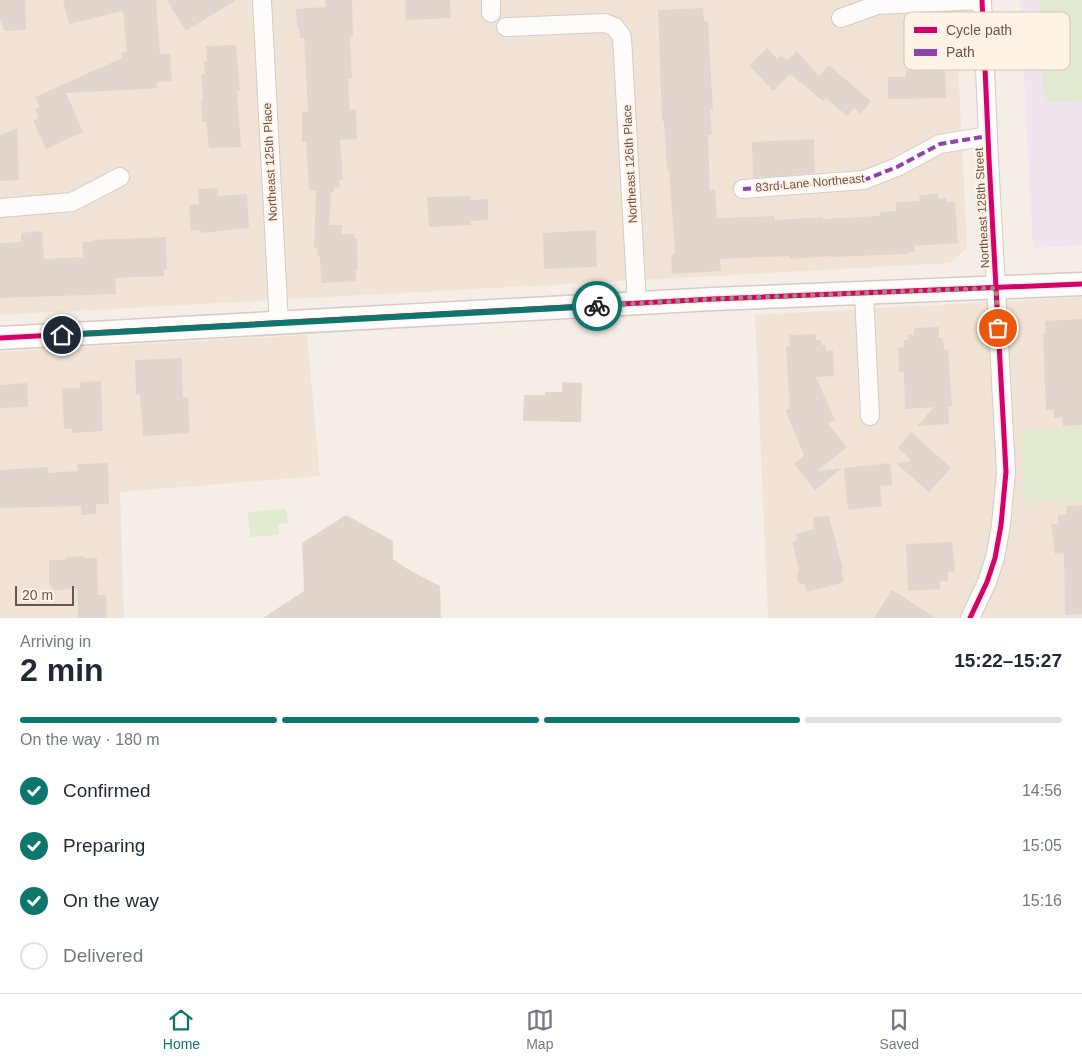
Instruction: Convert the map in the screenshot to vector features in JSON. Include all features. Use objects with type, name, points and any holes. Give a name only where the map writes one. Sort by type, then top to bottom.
[{"type":"street","name":"Northeast 125th Place","points":[[262,0],[279,324]]},
{"type":"street","points":[[841,18],[877,5],[981,0]]},
{"type":"street","name":"Northeast 126th Place","points":[[506,27],[605,23],[615,27],[622,37],[637,304]]},
{"type":"street","name":"Northeast 128th Street","points":[[970,618],[987,582],[995,558],[1004,500],[1006,472],[985,70]]},
{"type":"street","name":"83rd Lane Northeast","points":[[743,189],[864,180],[897,167],[940,144],[988,136]]},
{"type":"street","points":[[0,208],[72,202],[120,177]]},
{"type":"street","points":[[0,338],[637,304],[1082,284]]},
{"type":"street","points":[[864,294],[870,416]]},
{"type":"shaded area","points":[[0,0],[955,0],[956,12],[904,12],[904,70],[958,70],[967,248],[950,263],[0,315]]},
{"type":"shaded area","points":[[1020,0],[1082,0],[1082,245],[1033,248],[1024,70],[1070,70],[1070,12],[1021,12]]},
{"type":"shaded area","points":[[1082,297],[1082,618],[768,618],[755,315]]},
{"type":"shaded area","points":[[307,335],[320,476],[120,492],[124,618],[0,618],[0,352]]},
{"type":"green space","points":[[1039,0],[1082,0],[1082,101],[1044,103],[1042,70],[1070,70],[1070,12],[1040,12]]},
{"type":"green space","points":[[1082,427],[1082,500],[1024,502],[1021,430]]},
{"type":"green space","points":[[286,509],[288,523],[278,524],[279,535],[250,537],[248,512]]},
{"type":"building","points":[[0,0],[25,0],[26,30],[5,31],[0,20]]},
{"type":"building","points":[[63,0],[156,0],[160,54],[170,54],[172,81],[157,82],[157,88],[66,93],[83,132],[46,149],[33,121],[39,118],[35,110],[40,107],[35,97],[122,58],[122,52],[127,52],[123,11],[69,24]]},
{"type":"building","points":[[167,0],[236,0],[186,31]]},
{"type":"building","points":[[325,0],[352,0],[353,36],[350,36],[352,78],[348,78],[350,110],[356,109],[357,139],[340,140],[343,179],[339,180],[340,187],[334,188],[334,192],[331,192],[329,225],[342,225],[342,234],[354,234],[354,238],[357,238],[358,270],[356,270],[356,281],[321,283],[320,256],[318,256],[317,248],[314,248],[316,190],[309,190],[306,142],[302,142],[302,112],[308,112],[304,38],[300,38],[299,28],[297,28],[296,9],[326,7]]},
{"type":"building","points":[[405,0],[450,0],[451,18],[406,20]]},
{"type":"building","points":[[703,8],[704,21],[708,21],[713,110],[710,111],[712,135],[708,135],[710,190],[715,189],[717,218],[775,216],[775,220],[880,216],[880,212],[896,211],[896,202],[920,201],[919,195],[938,194],[938,199],[946,198],[947,202],[955,202],[958,243],[914,246],[915,252],[908,254],[789,259],[789,256],[720,259],[721,271],[672,274],[671,255],[675,254],[669,169],[667,169],[664,121],[662,121],[658,10]]},
{"type":"building","points":[[236,45],[240,91],[237,91],[241,147],[209,148],[206,122],[202,122],[201,101],[203,101],[201,74],[205,74],[204,62],[207,62],[206,46]]},
{"type":"building","points":[[767,48],[777,59],[781,55],[787,60],[797,51],[819,76],[829,65],[871,101],[861,114],[854,108],[847,116],[826,98],[823,101],[790,74],[773,91],[749,65]]},
{"type":"building","points":[[945,70],[946,98],[888,99],[888,77],[906,77],[906,71]]},
{"type":"building","points":[[17,128],[19,180],[0,181],[0,136]]},
{"type":"building","points":[[814,139],[815,173],[753,178],[752,142]]},
{"type":"building","points":[[218,188],[218,196],[247,194],[249,228],[201,233],[200,230],[191,231],[189,205],[199,204],[198,189]]},
{"type":"building","points":[[470,196],[471,200],[488,199],[488,220],[471,221],[471,225],[429,227],[427,197]]},
{"type":"building","points":[[596,230],[597,267],[544,269],[543,233]]},
{"type":"building","points":[[42,231],[44,259],[83,257],[82,242],[92,242],[92,240],[166,237],[167,270],[164,270],[164,276],[115,278],[116,294],[0,298],[0,243],[21,242],[21,233]]},
{"type":"building","points":[[1082,319],[1082,425],[1063,426],[1062,417],[1054,418],[1054,410],[1046,410],[1043,333],[1046,333],[1045,321]]},
{"type":"building","points":[[939,327],[939,338],[943,338],[944,350],[948,349],[952,406],[948,406],[949,424],[917,426],[934,407],[905,409],[904,372],[899,372],[898,348],[904,347],[904,340],[908,340],[907,335],[914,335],[914,328]]},
{"type":"building","points":[[815,334],[816,340],[821,340],[822,345],[825,345],[826,351],[833,350],[834,376],[816,377],[835,420],[828,424],[847,447],[817,471],[842,468],[815,490],[794,464],[804,455],[785,410],[790,408],[786,347],[790,346],[789,335]]},
{"type":"building","points":[[182,358],[183,398],[188,397],[190,433],[143,436],[140,395],[136,395],[135,360]]},
{"type":"building","points":[[101,381],[103,431],[72,433],[72,429],[64,429],[62,388],[80,388],[80,382]]},
{"type":"building","points":[[562,382],[582,383],[581,422],[523,421],[524,395],[545,395],[545,392],[562,392]]},
{"type":"building","points":[[27,383],[28,407],[0,408],[0,385]]},
{"type":"building","points":[[911,432],[951,468],[929,492],[896,463],[912,461],[898,448]]},
{"type":"building","points":[[108,463],[109,504],[96,504],[96,514],[81,515],[81,506],[0,508],[0,470],[48,467],[48,473],[78,471],[77,464]]},
{"type":"building","points":[[890,463],[892,485],[880,486],[882,506],[848,510],[844,468]]},
{"type":"building","points":[[1082,505],[1082,614],[1065,615],[1064,553],[1055,554],[1051,524],[1058,524],[1058,515],[1067,514],[1066,506]]},
{"type":"building","points":[[346,515],[393,541],[393,559],[409,570],[440,586],[441,618],[263,618],[304,591],[302,543]]},
{"type":"building","points":[[829,516],[843,569],[841,569],[844,582],[807,592],[805,585],[798,582],[799,569],[792,542],[797,540],[796,534],[814,529],[813,517]]},
{"type":"building","points":[[952,542],[955,571],[948,572],[948,581],[940,581],[940,589],[908,591],[906,544]]},
{"type":"building","points":[[84,556],[84,558],[97,558],[98,595],[106,595],[107,618],[78,618],[77,589],[55,590],[49,584],[49,560],[66,560],[67,557]]},
{"type":"building","points":[[892,590],[900,595],[936,618],[874,618]]},
{"type":"marked path","points":[[743,189],[864,180],[897,167],[940,144],[988,136]]},
{"type":"cycle path","points":[[982,0],[983,12]]},
{"type":"cycle path","points":[[970,618],[987,582],[995,558],[1001,525],[1006,472],[985,70]]},
{"type":"cycle path","points":[[0,338],[713,299],[1082,284]]},
{"type":"way so far","points":[[597,306],[712,299],[996,288],[998,328]]},
{"type":"route","points":[[62,335],[597,306]]}]
